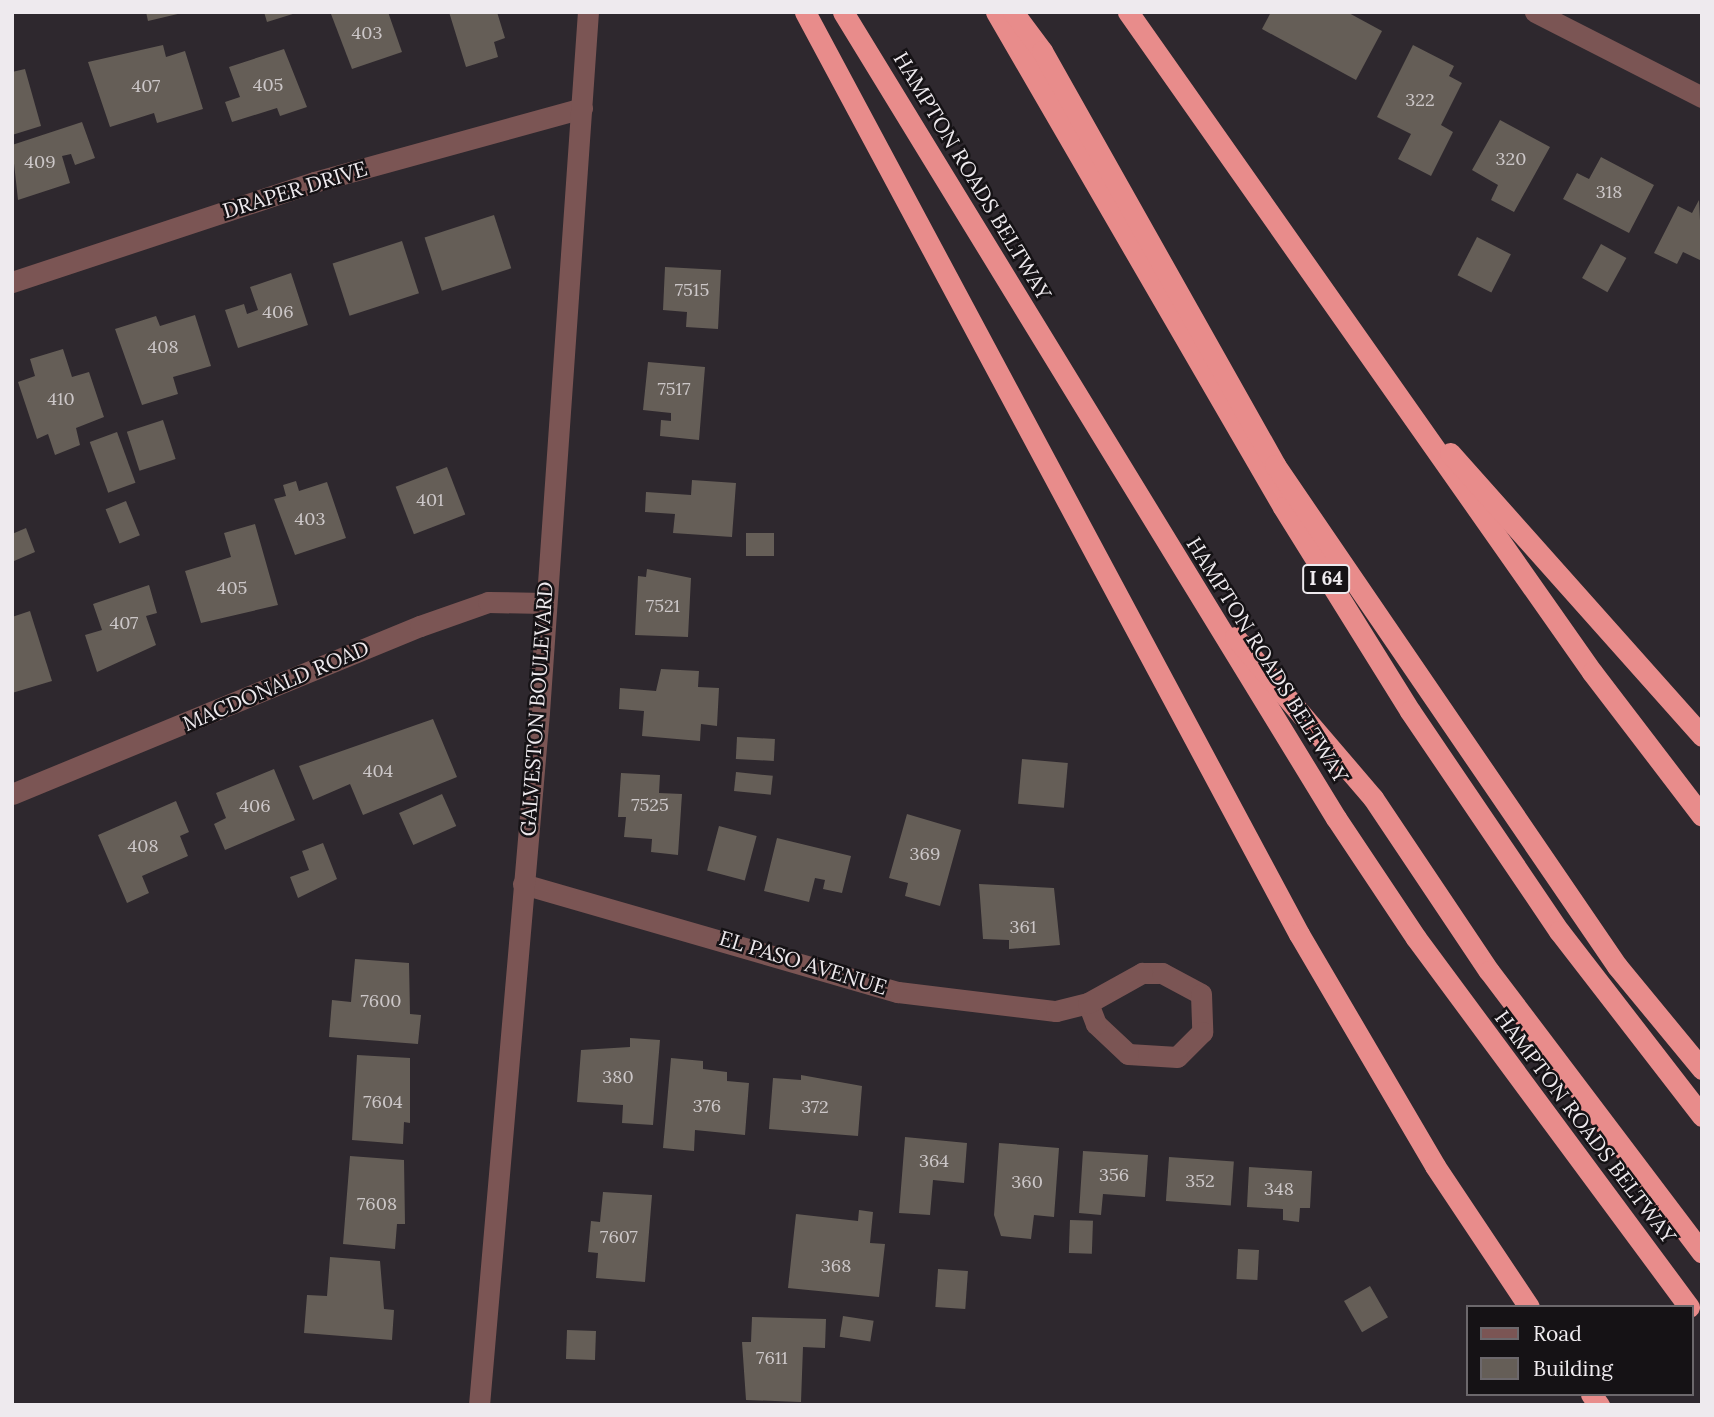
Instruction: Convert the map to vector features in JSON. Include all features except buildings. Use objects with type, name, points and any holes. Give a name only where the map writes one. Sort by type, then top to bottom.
[{"type":"highway","points":[[805,12],[1299,934],[1435,1166],[1528,1305]]},
{"type":"highway","name":"HAMPTON ROADS BELTWAY","points":[[843,12],[1190,585],[1416,938],[1688,1305]]},
{"type":"highway","name":"I 64","points":[[996,12],[1269,483],[1410,711],[1559,931],[1702,1116]]},
{"type":"highway","points":[[1013,12],[1042,51],[1275,465],[1617,965],[1702,1069]]},
{"type":"highway","points":[[1128,12],[1388,384],[1702,816]]},
{"type":"highway","points":[[1388,384],[1702,736]]},
{"type":"highway","points":[[1190,585],[1373,798],[1497,981],[1702,1253]]},
{"type":"street","name":"GALVESTON BOULEVARD","points":[[479,1405],[545,603],[588,12]]},
{"type":"street","points":[[1535,12],[1702,97]]},
{"type":"street","name":"DRAPER DRIVE","points":[[12,282],[314,182],[582,108]]},
{"type":"street","name":"MACDONALD ROAD","points":[[12,794],[454,614],[488,602],[545,603]]},
{"type":"street","name":"EL PASO AVENUE","points":[[523,884],[898,992],[1056,1011],[1088,1003],[1123,979],[1162,973],[1201,994],[1206,1012],[1191,1048],[1153,1059],[1108,1040],[1088,1003]]}]
